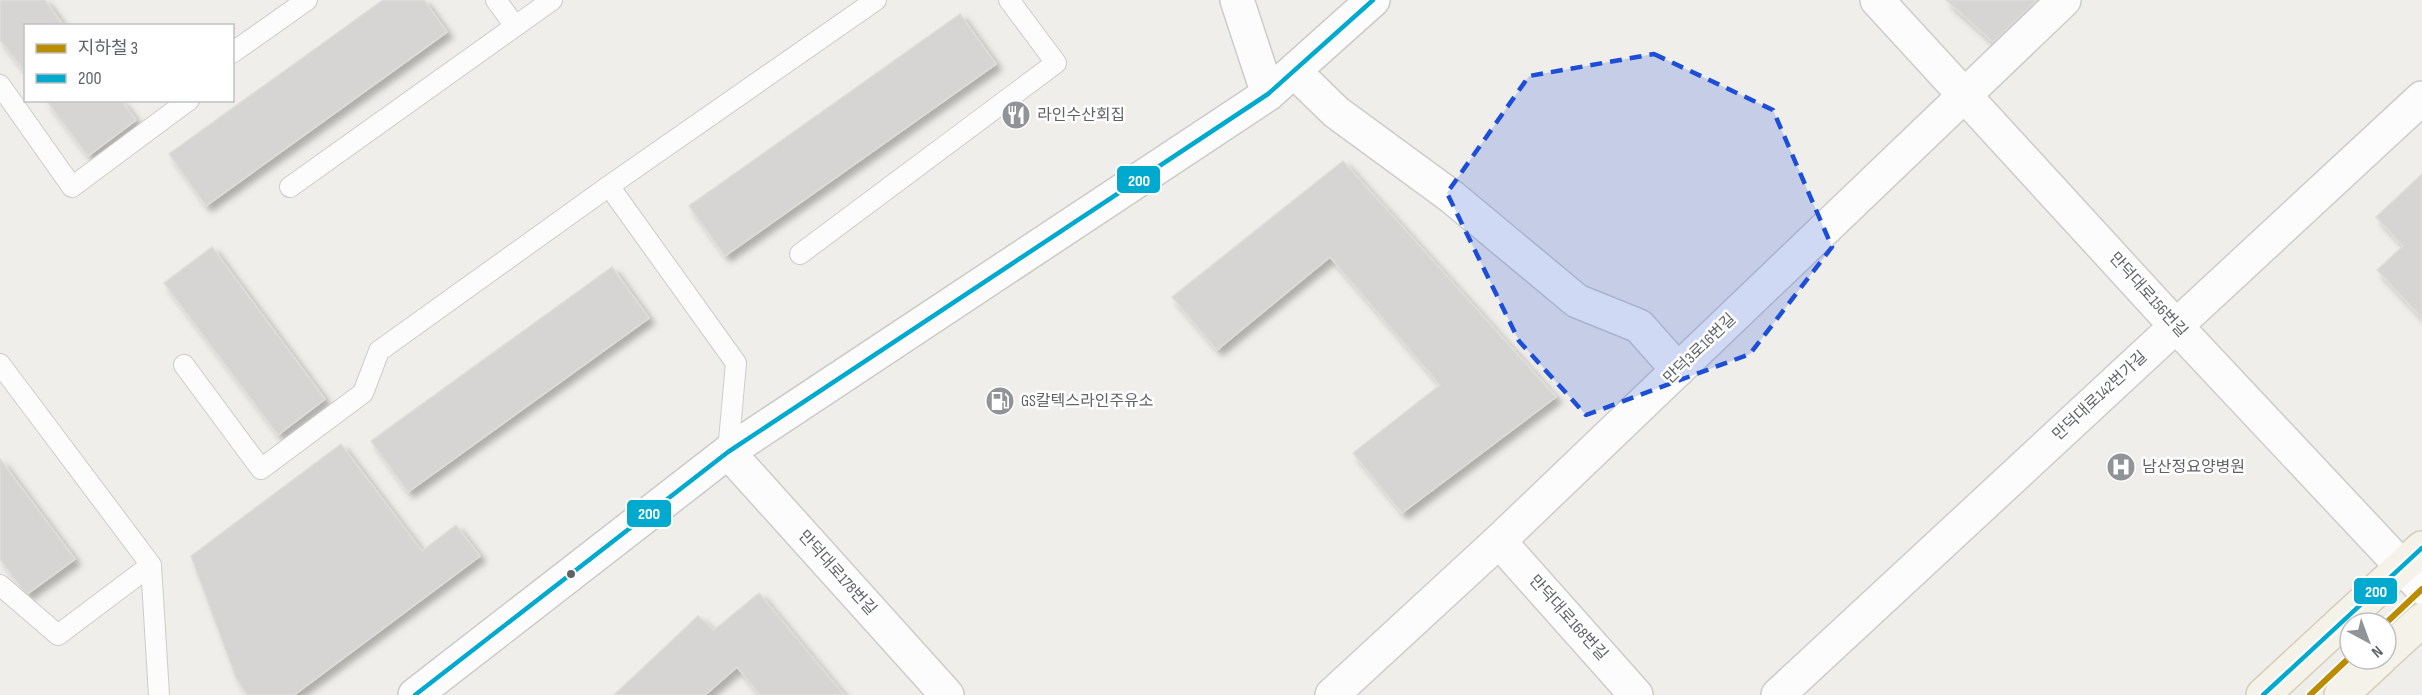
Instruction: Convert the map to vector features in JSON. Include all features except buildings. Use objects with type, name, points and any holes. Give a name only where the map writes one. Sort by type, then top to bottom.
[{"type":"main road","points":[[2263,695],[2415,567]]},
{"type":"main road","points":[[2398,642],[2422,620]]},
{"type":"main road","points":[[2340,695],[2367,671]]},
{"type":"street","points":[[1237,0],[1268,94]]},
{"type":"street","points":[[415,695],[728,452],[1268,94],[1373,0]]},
{"type":"street","name":"만덕대로156번길","points":[[1877,0],[2176,326],[2415,567]]},
{"type":"street","name":"만덕3로16번길","points":[[1332,695],[1499,541],[2064,0]]},
{"type":"street","points":[[1294,71],[1336,112],[1452,197],[1577,301],[1640,326],[1678,370]]},
{"type":"street","name":"만덕대로142번가길","points":[[1778,695],[2422,98]]},
{"type":"street","name":"만덕대로178번길","points":[[728,452],[947,695]]},
{"type":"street","name":"만덕대로168번길","points":[[1499,541],[1636,695]]},
{"type":"lane","points":[[234,52],[307,0]]},
{"type":"lane","points":[[496,0],[515,26]]},
{"type":"lane","points":[[290,187],[552,0]]},
{"type":"lane","points":[[184,365],[261,470],[363,393],[379,351],[609,186],[876,0]]},
{"type":"lane","points":[[800,254],[1056,63],[1009,0]]},
{"type":"lane","points":[[0,85],[72,187],[186,102]]},
{"type":"lane","points":[[609,186],[736,363],[728,452]]},
{"type":"lane","points":[[0,364],[151,565],[159,695]]},
{"type":"lane","points":[[0,585],[58,635],[151,565]]},
{"type":"highlighted area","points":[[1654,54],[1773,110],[1832,247],[1750,354],[1586,415],[1519,341],[1447,193],[1529,76]]},
{"type":"metro line","name":"3","points":[[2398,612],[2422,589]]},
{"type":"metro line","name":"3","points":[[2310,695],[2338,668]]},
{"type":"transit line","name":"200","points":[[415,695],[728,452],[1268,94],[1373,0]]},
{"type":"transit line","name":"200","points":[[2263,695],[2422,548]]},
{"type":"place","name":"라인수산회집","points":[[1016,115]]},
{"type":"place","name":"GS칼텍스라인주유소","points":[[1000,401]]},
{"type":"place","name":"남산정요양병원","points":[[2121,467]]}]
